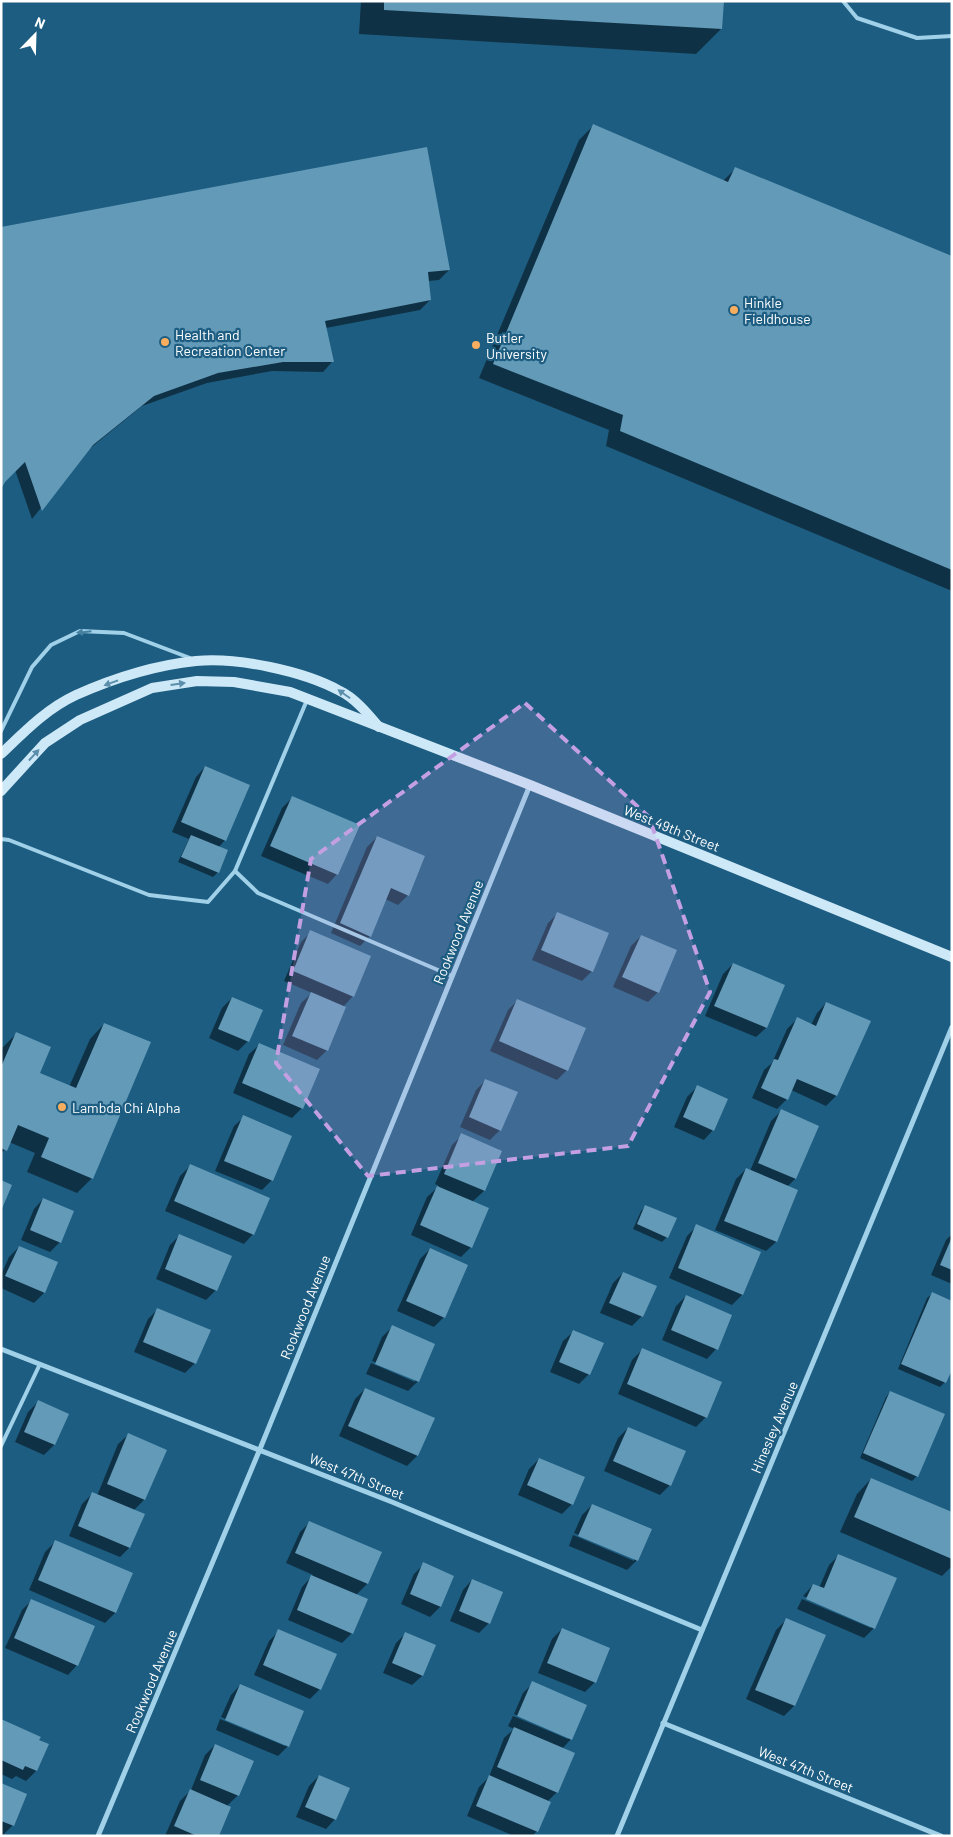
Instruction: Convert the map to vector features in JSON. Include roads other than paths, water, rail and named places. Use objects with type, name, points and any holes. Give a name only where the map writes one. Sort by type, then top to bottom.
[{"type":"street","name":"West 49th Street","points":[[1,754],[34,722],[75,696],[144,671],[197,661],[262,665],[299,674],[341,691],[367,712],[380,727]]},
{"type":"street","name":"West 49th Street","points":[[1,791],[45,743],[80,720],[143,691],[198,681],[258,685],[290,692],[530,785],[952,957]]},
{"type":"street","name":"Rookwood Avenue","points":[[98,1836],[260,1449],[530,785]]},
{"type":"street","name":"Hinesley Avenue","points":[[617,1836],[952,1027]]},
{"type":"street","name":"West 47th Street","points":[[1,1348],[260,1449],[702,1630]]},
{"type":"street","name":"West 47th Street","points":[[663,1723],[941,1836]]},
{"type":"lane","points":[[842,1],[857,18],[917,38],[952,36]]},
{"type":"lane","points":[[1,731],[32,667],[51,645],[80,631],[124,633],[197,661]]},
{"type":"lane","points":[[1,839],[9,840],[149,895],[208,902],[235,871],[307,700]]},
{"type":"lane","points":[[235,871],[258,893],[452,976]]},
{"type":"lane","points":[[1,1446],[40,1364]]},
{"type":"place","name":"Hinkle Fieldhouse","points":[[734,310]]},
{"type":"place","name":"Health and Recreation Center","points":[[165,342]]},
{"type":"place","name":"Butler University","points":[[476,345]]},
{"type":"place","name":"Lambda Chi Alpha","points":[[62,1107]]}]
